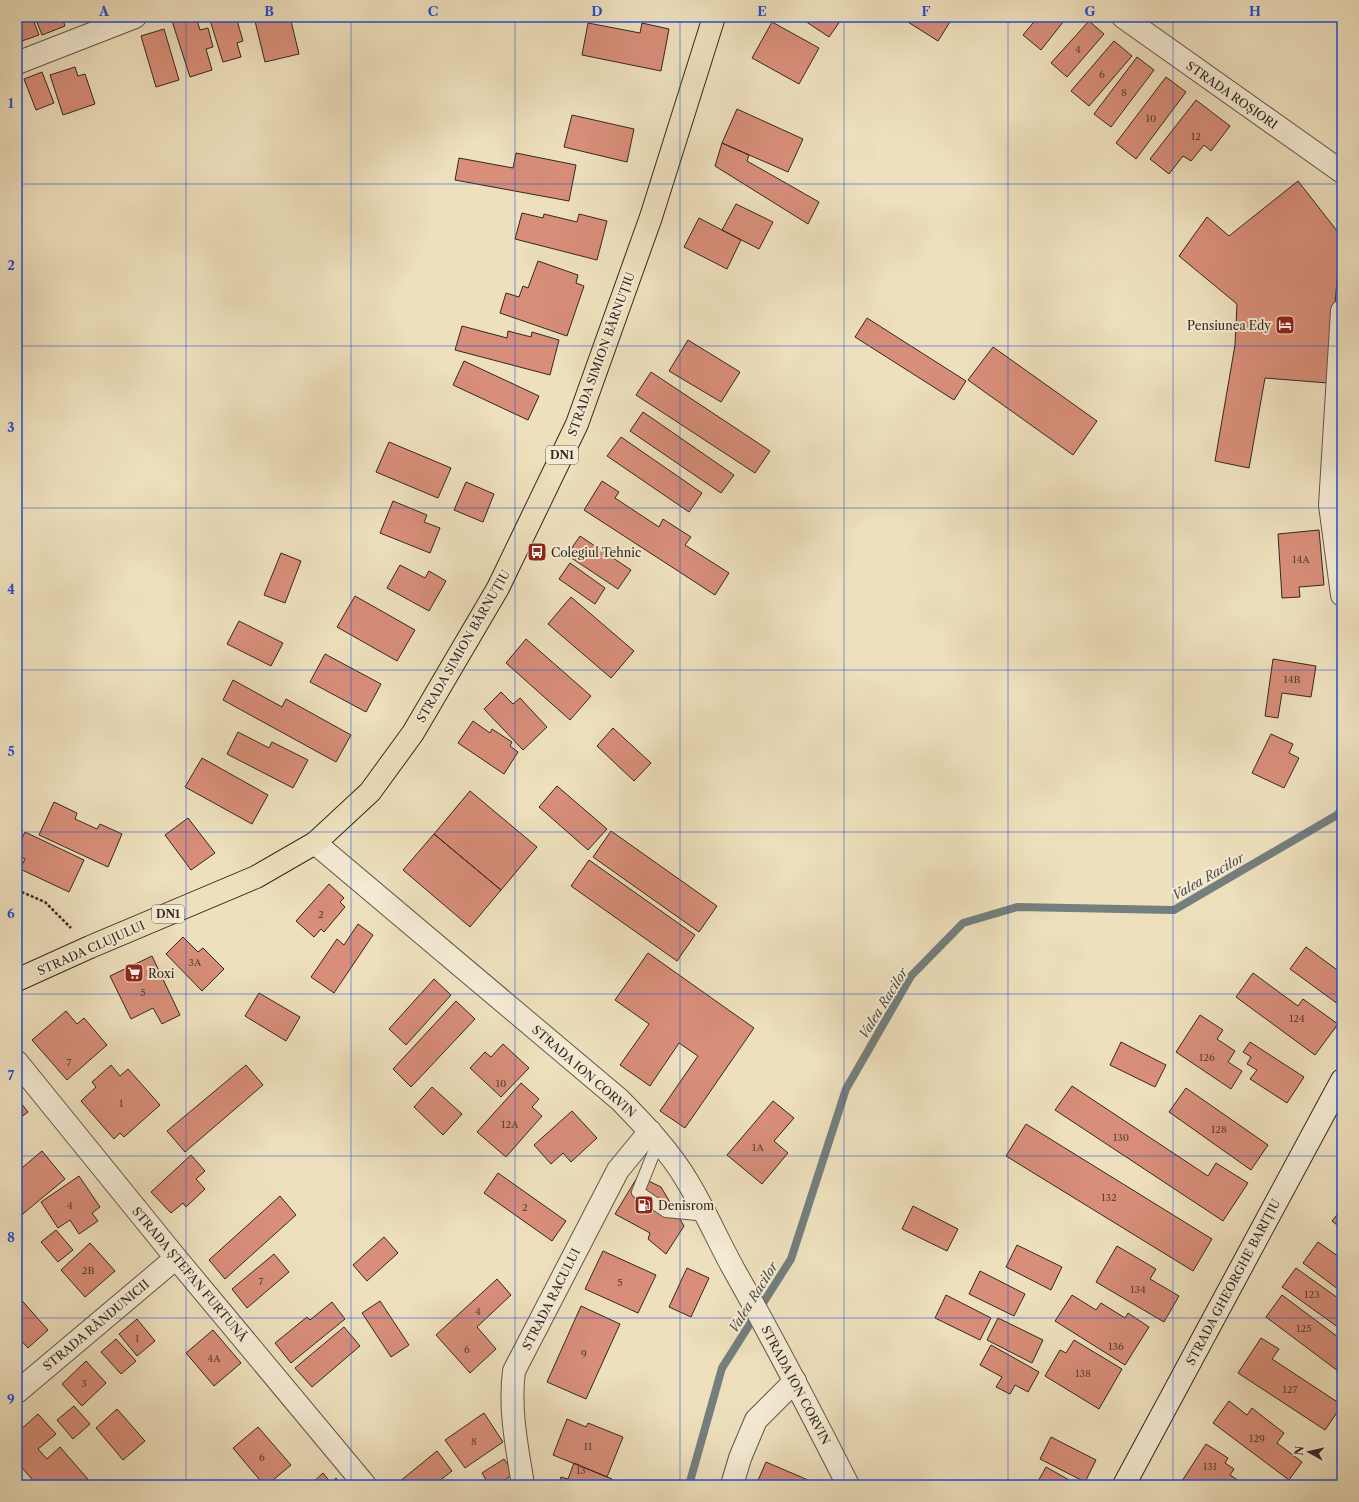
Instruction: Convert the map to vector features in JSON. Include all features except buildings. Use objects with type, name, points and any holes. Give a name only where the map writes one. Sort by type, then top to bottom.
[{"type":"main road","name":"STRADA SIMION BĂRNUȚIU","points":[[315,843],[370,792],[413,733],[498,588],[577,424],[651,217],[714,17]]},
{"type":"main road","name":"STRADA CLUJULUI","points":[[17,980],[90,947],[256,877],[315,843]]},
{"type":"street","points":[[17,63],[134,17]]},
{"type":"street","name":"STRADA ROȘIORI","points":[[1123,17],[1342,172]]},
{"type":"street","points":[[1342,311],[1330,505],[1342,595]]},
{"type":"street","name":"STRADA ION CORVIN","points":[[315,843],[620,1100],[654,1135],[686,1178],[707,1215],[725,1254],[784,1359],[848,1485]]},
{"type":"street","name":"STRADA ȘTEFAN FURTUNĂ","points":[[17,1062],[176,1258],[365,1485]]},
{"type":"street","name":"STRADA GHEORGHE BARIȚIU","points":[[1124,1485],[1342,1080]]},
{"type":"street","name":"STRADA RACULUI","points":[[522,1485],[513,1420],[511,1393],[514,1371],[618,1170],[654,1135]]},
{"type":"street","name":"STRADA RÂNDUNICII","points":[[17,1392],[176,1258]]},
{"type":"street","points":[[732,1485],[740,1458],[756,1420],[795,1381]]},
{"type":"lane","points":[[654,1135],[638,1192],[666,1211],[707,1215]]},
{"type":"path","points":[[17,890],[45,902],[90,947]]},
{"type":"waterway","name":"Valea Racilor","points":[[689,1485],[722,1368],[791,1259],[846,1089],[911,976],[963,923],[1017,907],[1174,910],[1337,815],[1342,809]]},
{"type":"place","name":"Pensiunea Edy","points":[[1285,325]]},
{"type":"place","name":"Colegiul Tehnic","points":[[537,552]]},
{"type":"place","name":"Roxi","points":[[134,973]]},
{"type":"place","name":"Denisrom","points":[[644,1205]]}]
